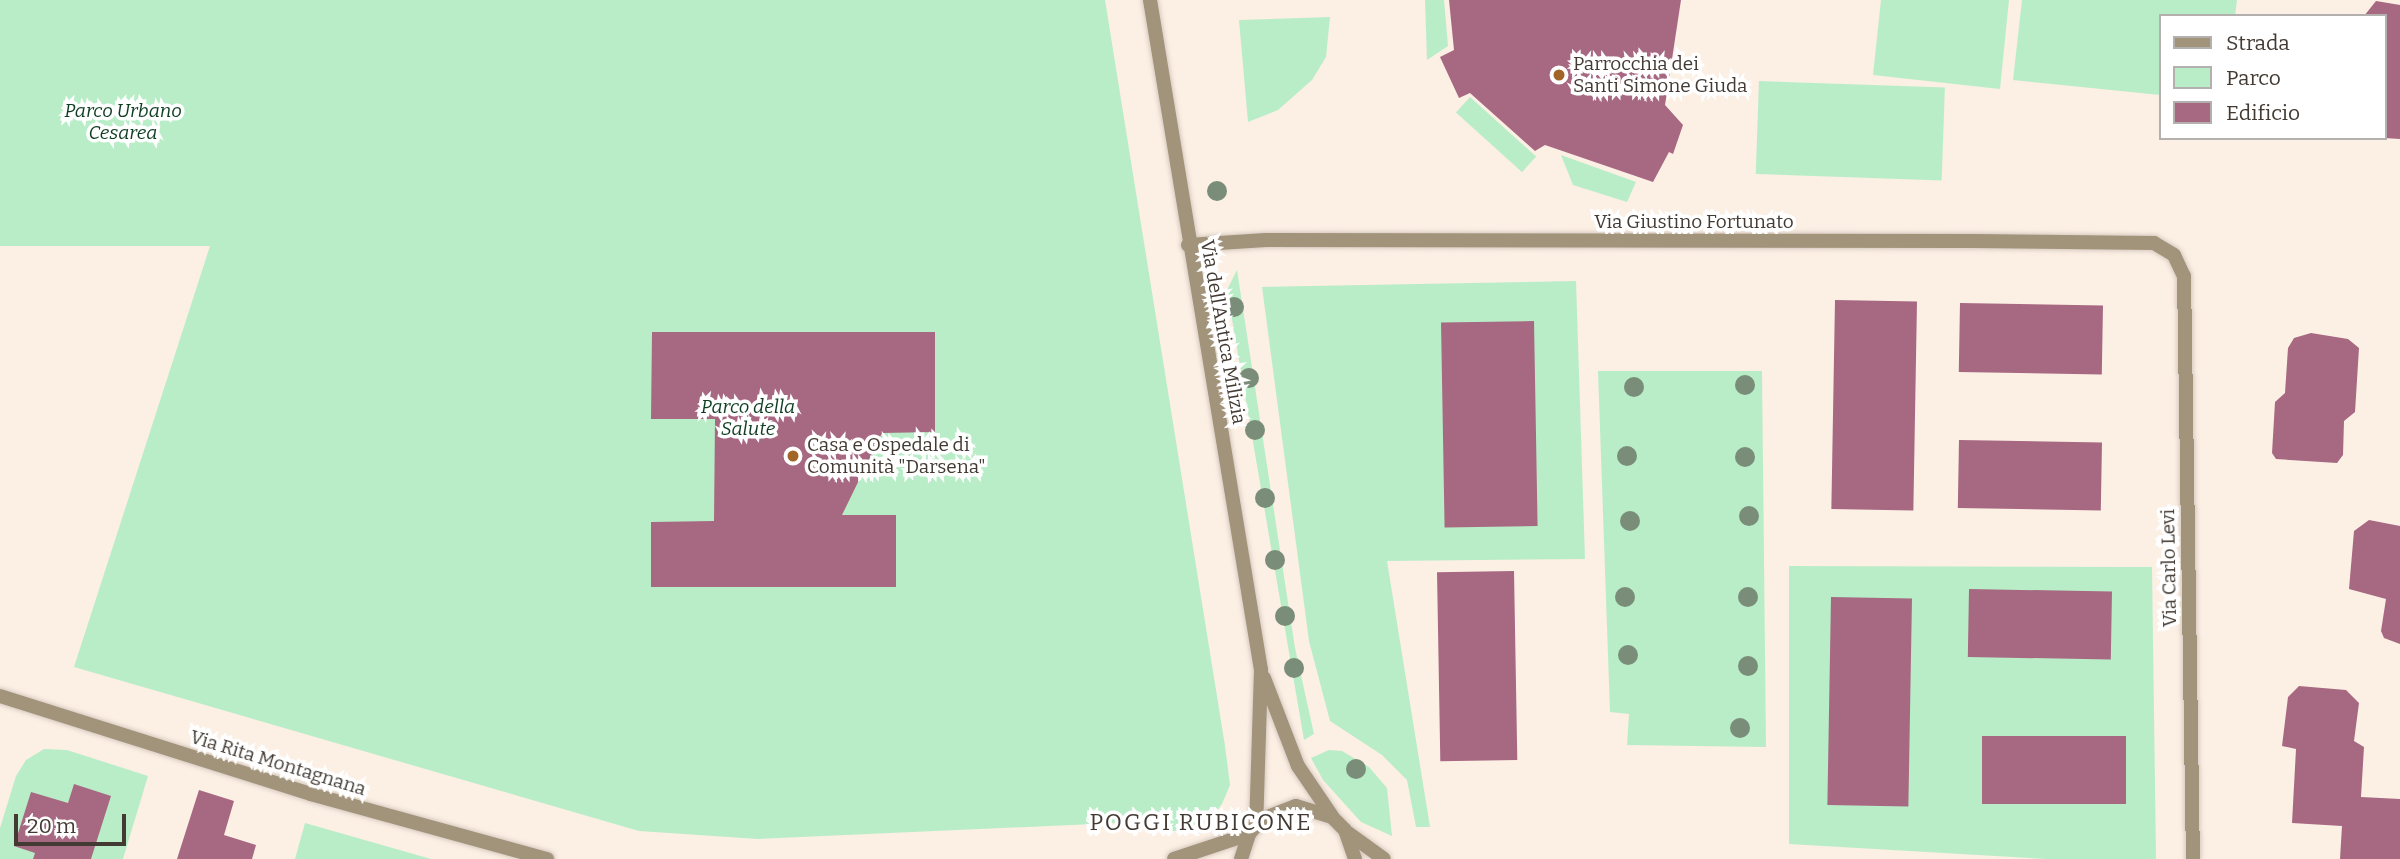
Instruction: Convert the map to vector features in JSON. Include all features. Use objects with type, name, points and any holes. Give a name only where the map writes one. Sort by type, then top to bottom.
[{"type":"street","name":"Via dell'Antica Milizia","points":[[1150,0],[1188,245],[1261,670],[1298,766],[1332,817],[1384,859]]},
{"type":"street","name":"Via Giustino Fortunato","points":[[1188,245],[1266,240],[2154,243],[2174,256],[2184,276]]},
{"type":"street","name":"Via Carlo Levi","points":[[2184,276],[2193,859]]},
{"type":"street","name":"Via dell'Antica Milizia","points":[[1241,859],[1253,830],[1261,670]]},
{"type":"street","name":"Via Rita Montagnana","points":[[0,696],[311,794],[547,859]]},
{"type":"street","points":[[1174,859],[1253,830],[1278,810],[1296,806],[1332,817]]},
{"type":"street","points":[[1345,830],[1355,859]]},
{"type":"green space","name":"Parco della Salute","points":[[0,0],[1105,0],[1225,746],[1230,785],[1222,804],[1212,817],[1186,830],[1155,832],[1138,822],[758,839],[639,831],[74,667],[210,246],[0,246]]},
{"type":"green space","points":[[1425,0],[1444,0],[1448,46],[1427,60]]},
{"type":"green space","points":[[1881,0],[2009,0],[2000,89],[1873,75]]},
{"type":"green space","points":[[2022,0],[2237,0],[2235,14],[2158,14],[2158,95],[2013,80]]},
{"type":"green space","points":[[1330,17],[1326,57],[1312,80],[1278,110],[1248,122],[1239,20]]},
{"type":"green space","points":[[1759,81],[1945,87],[1942,180],[1756,174]]},
{"type":"green space","points":[[1470,97],[1536,157],[1522,172],[1456,113]]},
{"type":"green space","points":[[1561,155],[1636,182],[1627,202],[1573,185]]},
{"type":"green space","points":[[1237,270],[1295,648],[1314,734],[1304,740],[1227,290]]},
{"type":"green space","points":[[1576,281],[1585,559],[1387,561],[1430,827],[1416,827],[1407,780],[1382,755],[1330,721],[1309,641],[1262,287]]},
{"type":"green space","points":[[1598,371],[1762,371],[1766,747],[1627,745],[1629,714],[1610,712]]},
{"type":"green space","points":[[1789,566],[2152,567],[2156,859],[2047,859],[1789,844]]},
{"type":"green space","points":[[44,749],[67,750],[148,776],[123,859],[0,859],[0,828],[16,776],[26,760]]},
{"type":"green space","points":[[1329,750],[1342,751],[1369,767],[1387,788],[1392,836],[1361,822],[1323,780],[1311,758]]},
{"type":"green space","points":[[305,823],[431,859],[295,859]]},
{"type":"building","name":"Parrocchia dei Santi Simone Giuda","points":[[1449,0],[1681,0],[1665,105],[1683,125],[1673,154],[1669,152],[1653,182],[1545,145],[1535,151],[1470,93],[1459,98],[1440,57],[1454,50]]},
{"type":"building","points":[[2376,1],[2400,5],[2400,139],[2386,138],[2386,14],[2366,14]]},
{"type":"building","points":[[1835,300],[1917,301],[1913,510],[1831,509]]},
{"type":"building","points":[[1960,303],[2103,305],[2102,374],[1959,372]]},
{"type":"building","points":[[1534,321],[1538,526],[1445,528],[1441,323]]},
{"type":"building","name":"Casa e Ospedale di Comunità \"Darsena\"","points":[[652,332],[935,332],[935,432],[882,433],[842,515],[896,515],[896,587],[651,587],[651,522],[714,521],[715,419],[651,419]]},
{"type":"building","points":[[2311,333],[2348,339],[2359,348],[2355,412],[2344,421],[2343,455],[2337,463],[2276,459],[2272,453],[2275,402],[2285,393],[2288,348],[2294,338]]},
{"type":"building","points":[[1959,440],[2102,442],[2101,510],[1958,508]]},
{"type":"building","points":[[2369,520],[2400,526],[2400,644],[2384,638],[2381,631],[2386,599],[2349,589],[2354,531]]},
{"type":"building","points":[[1514,571],[1517,760],[1440,761],[1437,572]]},
{"type":"building","points":[[1969,589],[2112,591],[2111,659],[1968,657]]},
{"type":"building","points":[[1831,597],[1912,598],[1908,806],[1827,805]]},
{"type":"building","points":[[2299,686],[2346,690],[2359,703],[2354,741],[2364,747],[2361,797],[2400,799],[2400,859],[2340,859],[2342,826],[2292,823],[2296,749],[2282,746],[2288,697]]},
{"type":"building","points":[[1982,736],[2126,736],[2126,804],[1982,804]]},
{"type":"building","points":[[74,784],[111,796],[91,859],[33,859],[35,853],[14,846],[31,792],[68,803]]},
{"type":"building","points":[[199,790],[234,801],[224,835],[256,845],[252,859],[177,859]]},
{"type":"place","name":"Parrocchia dei Santi Simone Giuda","points":[[1559,75]]},
{"type":"place","name":"Casa e Ospedale di Comunità \"Darsena\"","points":[[793,456]]},
{"type":"district","name":"POGGI RUBICONE","points":[[1201,822]]},
{"type":"park label","name":"Parco Urbano Cesarea","points":[[123,122]]}]
